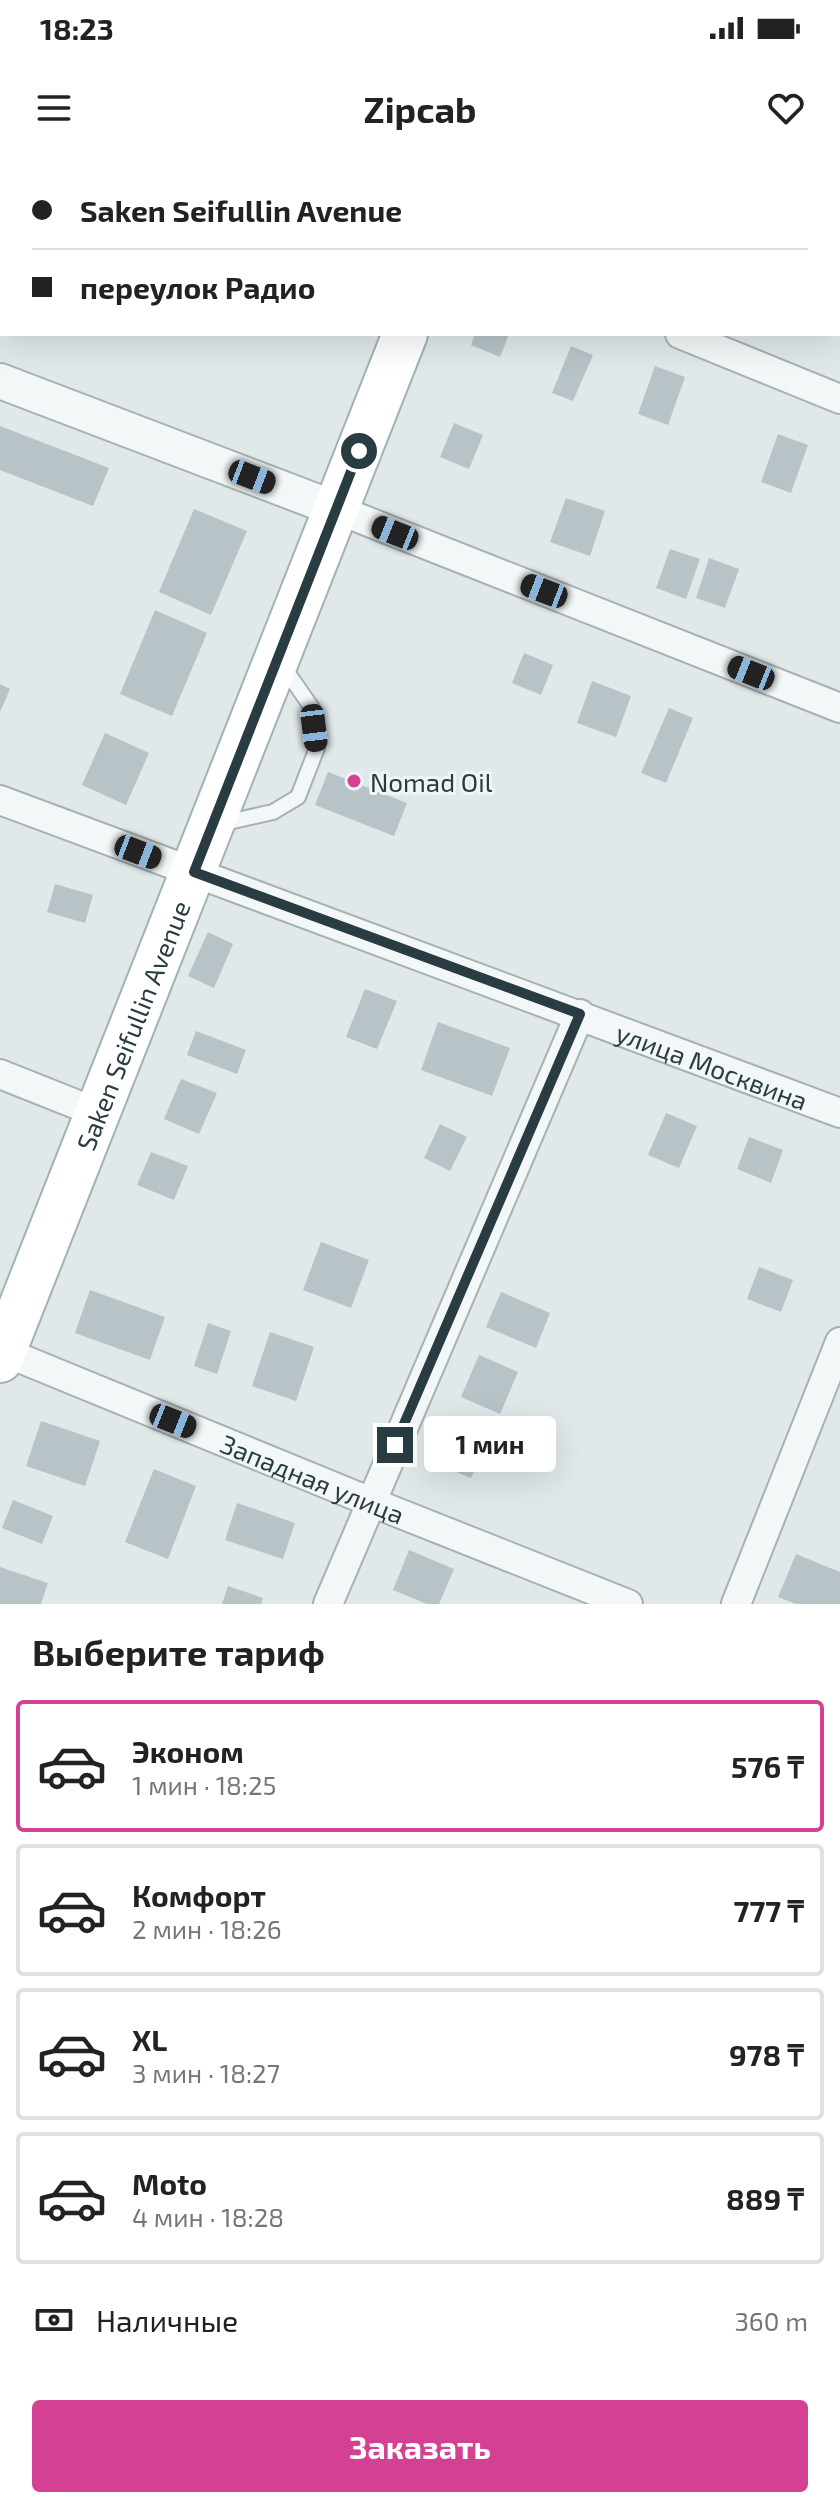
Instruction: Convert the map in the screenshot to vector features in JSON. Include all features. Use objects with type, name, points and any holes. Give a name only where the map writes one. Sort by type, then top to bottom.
[{"type":"main road","name":"Saken Seifullin Avenue","points":[[1,1354],[404,336]]},
{"type":"street","points":[[698,337],[840,399]]},
{"type":"street","points":[[0,381],[336,509],[840,708]]},
{"type":"street","name":"улица Москвина","points":[[0,800],[840,1113]]},
{"type":"street","points":[[328,1604],[580,1014]]},
{"type":"street","points":[[0,1074],[98,1113]]},
{"type":"street","points":[[736,1604],[840,1342]]},
{"type":"street","name":"Западная улица","points":[[1,1354],[628,1604]]},
{"type":"lane","points":[[212,826],[273,812],[298,797],[317,748],[312,708],[278,658]]},
{"type":"building","points":[[474,336],[508,336],[500,357],[471,345]]},
{"type":"building","points":[[571,346],[593,355],[573,401],[552,393]]},
{"type":"building","points":[[655,366],[685,377],[668,425],[638,414]]},
{"type":"building","points":[[454,423],[483,435],[469,469],[440,457]]},
{"type":"building","points":[[0,426],[109,468],[93,506],[0,470]]},
{"type":"building","points":[[778,434],[808,445],[791,493],[761,482]]},
{"type":"building","points":[[566,498],[605,511],[590,556],[550,542]]},
{"type":"building","points":[[194,509],[247,531],[211,615],[159,592]]},
{"type":"building","points":[[670,549],[700,559],[686,599],[656,588]]},
{"type":"building","points":[[709,558],[739,569],[725,608],[696,598]]},
{"type":"building","points":[[155,610],[207,633],[172,716],[120,694]]},
{"type":"building","points":[[524,653],[553,665],[541,695],[512,683]]},
{"type":"building","points":[[592,681],[631,696],[616,737],[577,723]]},
{"type":"building","points":[[0,684],[10,689],[0,712]]},
{"type":"building","points":[[669,708],[693,718],[666,783],[641,773]]},
{"type":"building","points":[[105,733],[149,753],[126,805],[82,785]]},
{"type":"building","points":[[328,772],[407,803],[394,836],[315,805]]},
{"type":"building","points":[[55,884],[93,895],[85,923],[47,912]]},
{"type":"building","points":[[208,932],[233,944],[214,988],[188,976]]},
{"type":"building","points":[[365,989],[397,1001],[377,1049],[346,1037]]},
{"type":"building","points":[[438,1022],[510,1048],[492,1096],[421,1070]]},
{"type":"building","points":[[196,1031],[246,1050],[237,1074],[187,1055]]},
{"type":"building","points":[[181,1079],[217,1093],[199,1134],[164,1119]]},
{"type":"building","points":[[666,1113],[697,1126],[679,1168],[648,1155]]},
{"type":"building","points":[[440,1124],[467,1137],[450,1171],[424,1158]]},
{"type":"building","points":[[749,1137],[783,1150],[771,1183],[737,1169]]},
{"type":"building","points":[[151,1152],[188,1166],[174,1200],[137,1185]]},
{"type":"building","points":[[321,1242],[369,1260],[351,1308],[303,1290]]},
{"type":"building","points":[[759,1267],[793,1280],[781,1312],[747,1299]]},
{"type":"building","points":[[90,1290],[165,1317],[150,1360],[75,1333]]},
{"type":"building","points":[[501,1292],[550,1313],[536,1348],[486,1327]]},
{"type":"building","points":[[208,1323],[231,1331],[217,1374],[194,1366]]},
{"type":"building","points":[[270,1332],[314,1347],[296,1401],[252,1386]]},
{"type":"building","points":[[479,1355],[518,1372],[500,1414],[461,1397]]},
{"type":"building","points":[[41,1421],[100,1441],[85,1486],[26,1466]]},
{"type":"building","points":[[448,1431],[485,1446],[471,1478],[434,1463]]},
{"type":"building","points":[[154,1469],[196,1486],[168,1559],[125,1542]]},
{"type":"building","points":[[13,1500],[53,1516],[42,1544],[2,1528]]},
{"type":"building","points":[[237,1503],[295,1523],[283,1559],[225,1540]]},
{"type":"building","points":[[409,1550],[454,1569],[439,1604],[427,1604],[393,1590]]},
{"type":"building","points":[[796,1554],[840,1572],[840,1604],[796,1604],[778,1597]]},
{"type":"building","points":[[0,1567],[48,1583],[41,1604],[0,1604]]},
{"type":"building","points":[[228,1586],[263,1598],[261,1604],[222,1604]]},
{"type":"place","name":"Nomad Oil","points":[[354,781]]},
{"type":"route","points":[[359,451],[194,872],[580,1014],[395,1445]]}]
